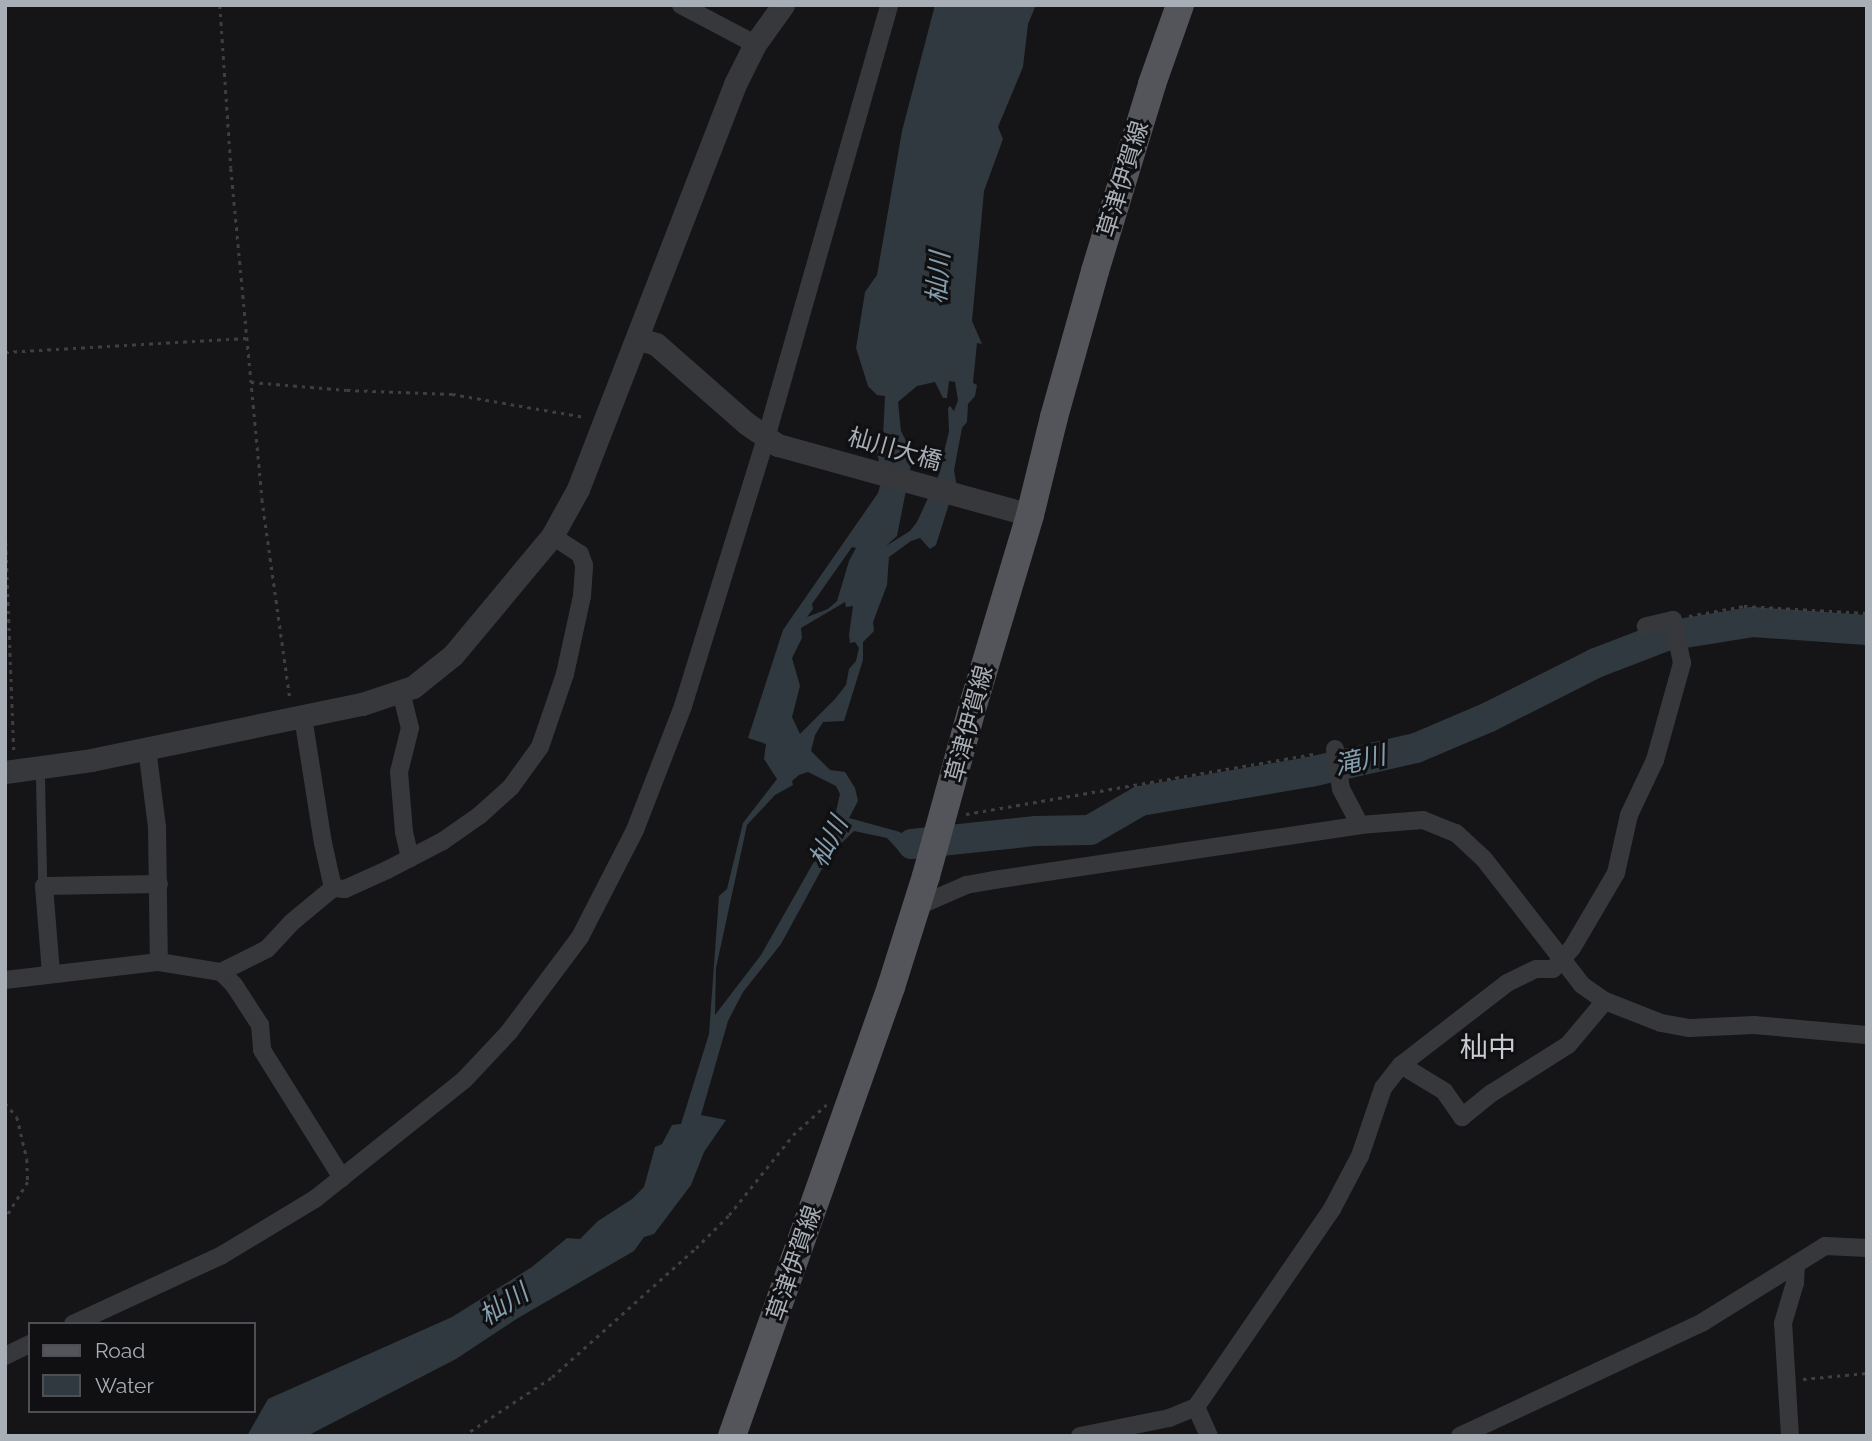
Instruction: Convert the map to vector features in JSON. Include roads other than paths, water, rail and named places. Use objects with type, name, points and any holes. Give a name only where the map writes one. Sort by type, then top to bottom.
[{"type":"main road","name":"草津伊賀線","points":[[732,1436],[891,987],[926,876],[1030,514],[1095,271],[1152,84],[1180,5]]},
{"type":"street","points":[[681,5],[755,44]]},
{"type":"street","points":[[10,771],[146,748],[362,704],[401,692],[425,678],[453,655],[552,537],[578,489],[735,84],[755,44],[783,5]]},
{"type":"street","points":[[77,1322],[222,1255],[315,1199],[464,1080],[539,993],[580,937],[601,901],[635,830],[675,729],[772,441],[889,5]]},
{"type":"street","points":[[637,338],[656,344],[772,441]]},
{"type":"street","name":"杣川大橋","points":[[772,441],[1030,514]]},
{"type":"street","points":[[5,979],[159,962],[221,972],[267,949],[291,923],[333,888],[345,889],[461,830],[495,802],[517,779],[545,737],[565,674],[582,596],[584,565],[580,554],[552,537]]},
{"type":"street","points":[[1080,1436],[1169,1418],[1196,1407],[1332,1209],[1360,1156],[1383,1088],[1401,1065],[1507,983],[1536,969],[1553,969],[1562,961],[1616,873],[1629,816],[1655,760],[1682,656],[1674,623],[1646,626]]},
{"type":"street","points":[[401,692],[410,728],[399,772],[404,832],[410,858]]},
{"type":"street","points":[[297,718],[333,888]]},
{"type":"street","points":[[146,748],[157,827],[159,962]]},
{"type":"street","points":[[1336,753],[1342,789],[1360,825]]},
{"type":"street","points":[[916,906],[966,885],[994,880],[1360,825],[1423,820],[1456,833],[1508,887],[1582,985],[1605,1001],[1661,1023],[1690,1028],[1754,1025],[1867,1035]]},
{"type":"street","points":[[51,973],[44,886],[159,884]]},
{"type":"street","points":[[221,972],[234,985],[260,1025],[262,1050],[342,1178]]},
{"type":"street","points":[[1401,1065],[1444,1091],[1462,1117],[1492,1093],[1568,1045],[1605,1001]]},
{"type":"street","points":[[1460,1436],[1703,1322],[1825,1246],[1867,1248]]},
{"type":"street","points":[[1790,1436],[1783,1323],[1795,1283],[1796,1264]]},
{"type":"street","points":[[5,1356],[28,1345]]},
{"type":"street","points":[[1196,1407],[1209,1436]]},
{"type":"lane","points":[[40,778],[44,886]]},
{"type":"water","name":"杣川","points":[[935,5],[1036,5],[1028,24],[1023,67],[998,127],[1003,139],[984,191],[972,321],[982,344],[977,343],[973,383],[977,385],[975,396],[968,404],[967,422],[962,428],[954,470],[956,482],[936,545],[930,549],[920,538],[911,541],[889,557],[887,585],[873,622],[874,631],[863,642],[863,660],[844,721],[823,722],[815,735],[811,751],[830,770],[845,772],[855,788],[858,801],[849,818],[900,832],[909,841],[955,835],[944,846],[899,851],[887,838],[854,831],[830,854],[781,944],[743,992],[728,1021],[701,1115],[726,1120],[704,1152],[691,1185],[654,1234],[644,1237],[634,1251],[518,1318],[456,1359],[307,1436],[247,1436],[268,1399],[452,1317],[532,1267],[567,1238],[580,1239],[598,1221],[632,1199],[644,1187],[655,1147],[662,1144],[672,1125],[681,1124],[709,1034],[719,896],[727,889],[743,823],[777,779],[764,759],[766,744],[748,738],[783,630],[878,493],[882,479],[875,441],[883,437],[885,396],[877,395],[868,386],[856,348],[865,292],[877,275],[902,131]],"holes":[[[949,381],[955,382],[958,400],[954,411],[950,406],[948,408],[949,431],[939,474],[917,522],[910,531],[886,546],[897,536],[911,465],[907,443],[901,431],[898,402],[917,386],[935,382],[943,398],[947,398]],[[852,547],[856,548],[849,561],[837,601],[828,609],[807,617],[813,609],[812,604]],[[845,602],[846,607],[853,606],[850,643],[855,642],[859,648],[856,661],[849,669],[846,685],[800,734],[792,717],[800,686],[792,658],[802,638],[801,628]],[[808,772],[836,786],[840,794],[832,830],[761,955],[715,1015],[716,968],[747,825],[775,795],[793,785],[792,781]]]},
{"type":"waterway","name":"滝川","points":[[912,844],[1036,831],[1090,830],[1140,801],[1310,772],[1416,748],[1489,717],[1596,663],[1666,636],[1752,622],[1867,630]]},
{"type":"district","name":"杣中","points":[[1488,1048]]}]
